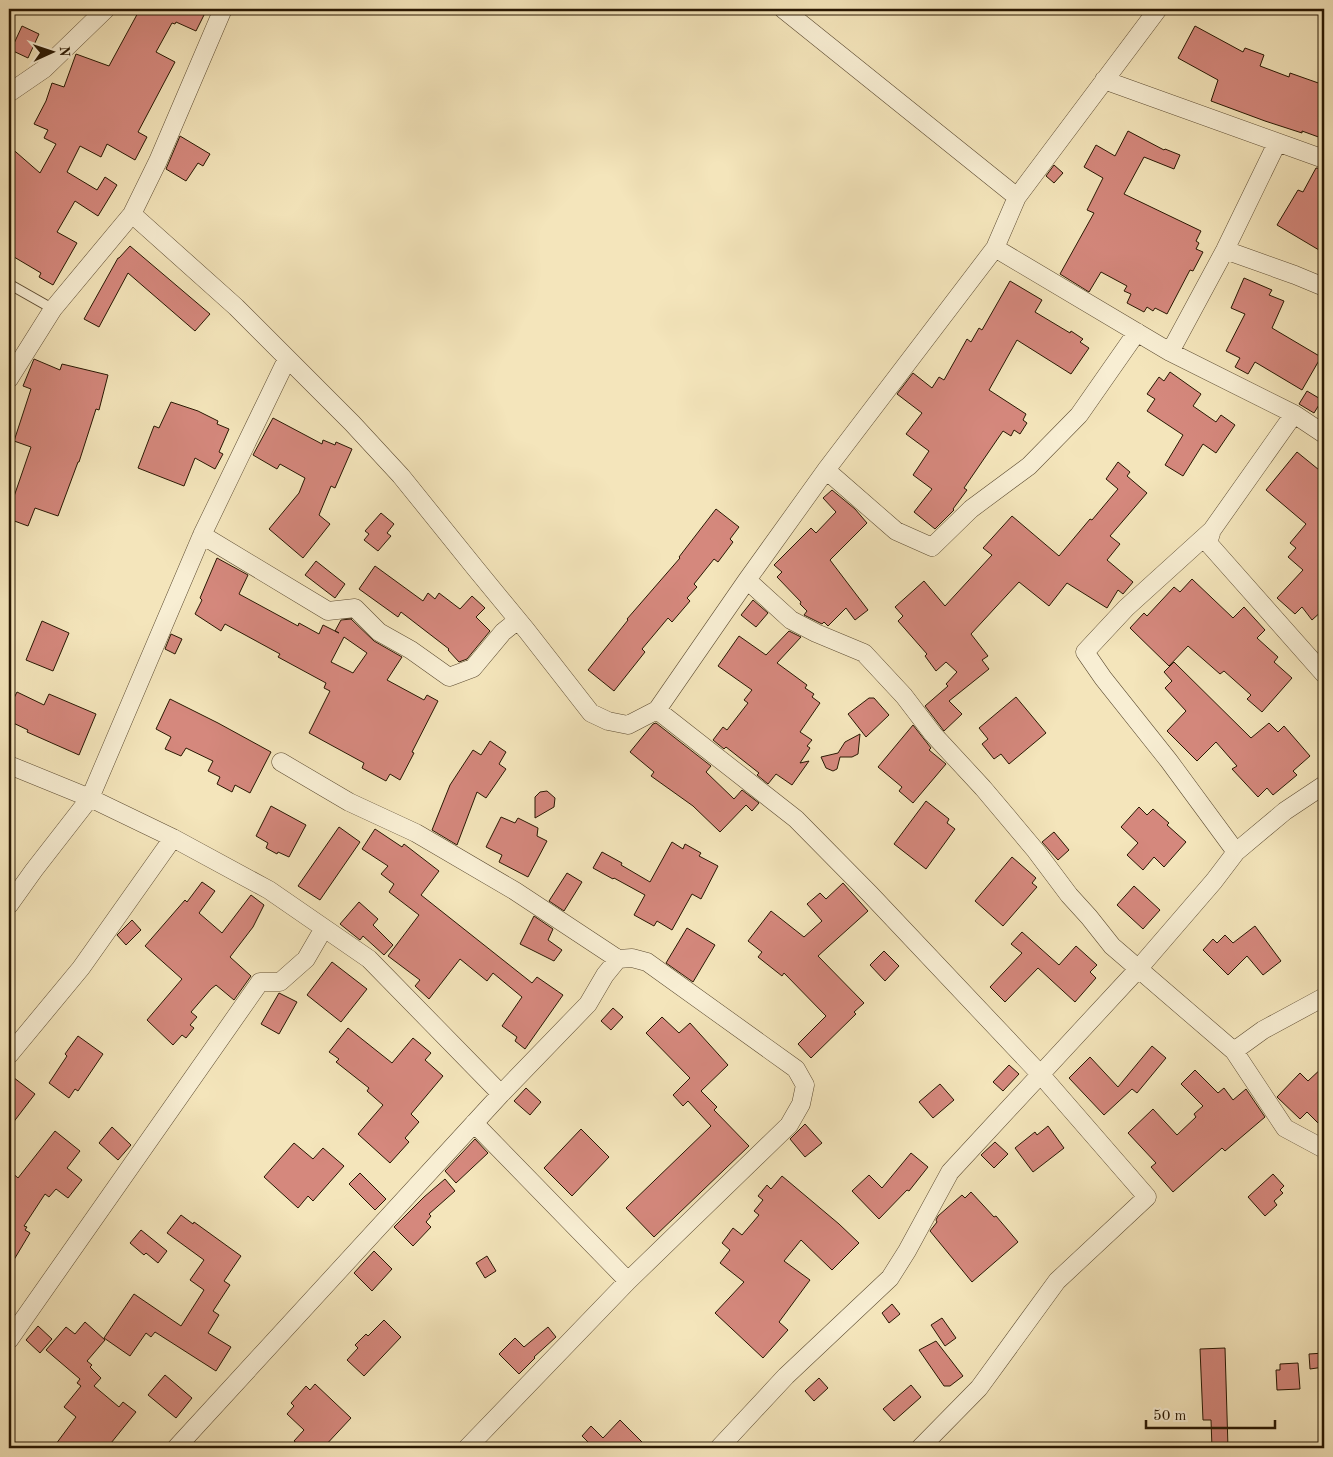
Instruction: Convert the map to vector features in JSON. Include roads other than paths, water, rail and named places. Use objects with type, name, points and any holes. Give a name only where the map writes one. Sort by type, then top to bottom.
[{"type":"street","points":[[9,93],[44,69],[106,9]]},
{"type":"street","points":[[9,379],[53,309],[132,214],[158,162],[224,9]]},
{"type":"street","points":[[783,9],[1017,198]]},
{"type":"street","points":[[132,214],[236,307],[352,423],[401,476],[591,713],[608,721],[628,725],[657,710],[826,470],[995,248],[1017,198],[1158,9]]},
{"type":"street","points":[[1104,80],[1324,159]]},
{"type":"street","points":[[1170,352],[1225,250],[1277,143]]},
{"type":"street","points":[[995,248],[1170,352],[1294,414],[1324,434]]},
{"type":"street","points":[[1225,250],[1295,275],[1324,288]]},
{"type":"street","points":[[826,470],[896,531],[932,547],[970,509],[1029,466],[1079,415],[1138,332]]},
{"type":"street","points":[[9,905],[90,798],[202,535],[287,360]]},
{"type":"street","points":[[1236,852],[1085,652],[1126,608],[1212,530],[1294,414]]},
{"type":"street","points":[[1212,530],[1208,543],[1324,674]]},
{"type":"street","points":[[202,535],[328,611],[355,608],[379,632],[411,650],[449,677],[473,668],[503,632],[518,620]]},
{"type":"street","points":[[747,580],[791,620],[816,633],[864,653],[904,696],[933,734],[983,788],[1036,851],[1068,896],[1089,917],[1112,946],[1234,1051],[1285,1128],[1324,1149]]},
{"type":"street","points":[[657,710],[796,819],[870,894],[1041,1075],[1147,1197],[1057,1281],[979,1388],[920,1448]]},
{"type":"street","points":[[281,762],[349,802],[416,833],[507,886],[618,959],[632,958],[647,962],[784,1059],[796,1069],[805,1085],[801,1104],[789,1125],[628,1281],[467,1448]]},
{"type":"street","points":[[9,765],[90,798],[173,838],[269,890],[369,959],[501,1094]]},
{"type":"street","points":[[719,1448],[786,1376],[890,1278],[907,1252],[950,1172],[1139,968],[1236,852],[1286,811],[1324,785]]},
{"type":"street","points":[[9,1055],[81,968],[173,838]]},
{"type":"street","points":[[9,1340],[260,982],[280,982],[306,958],[324,928]]},
{"type":"street","points":[[176,1448],[474,1123],[588,1004],[605,975],[618,959]]},
{"type":"street","points":[[1234,1051],[1263,1030],[1324,997]]},
{"type":"street","points":[[474,1123],[628,1281]]},
{"type":"lane","points":[[9,284],[53,309]]}]
